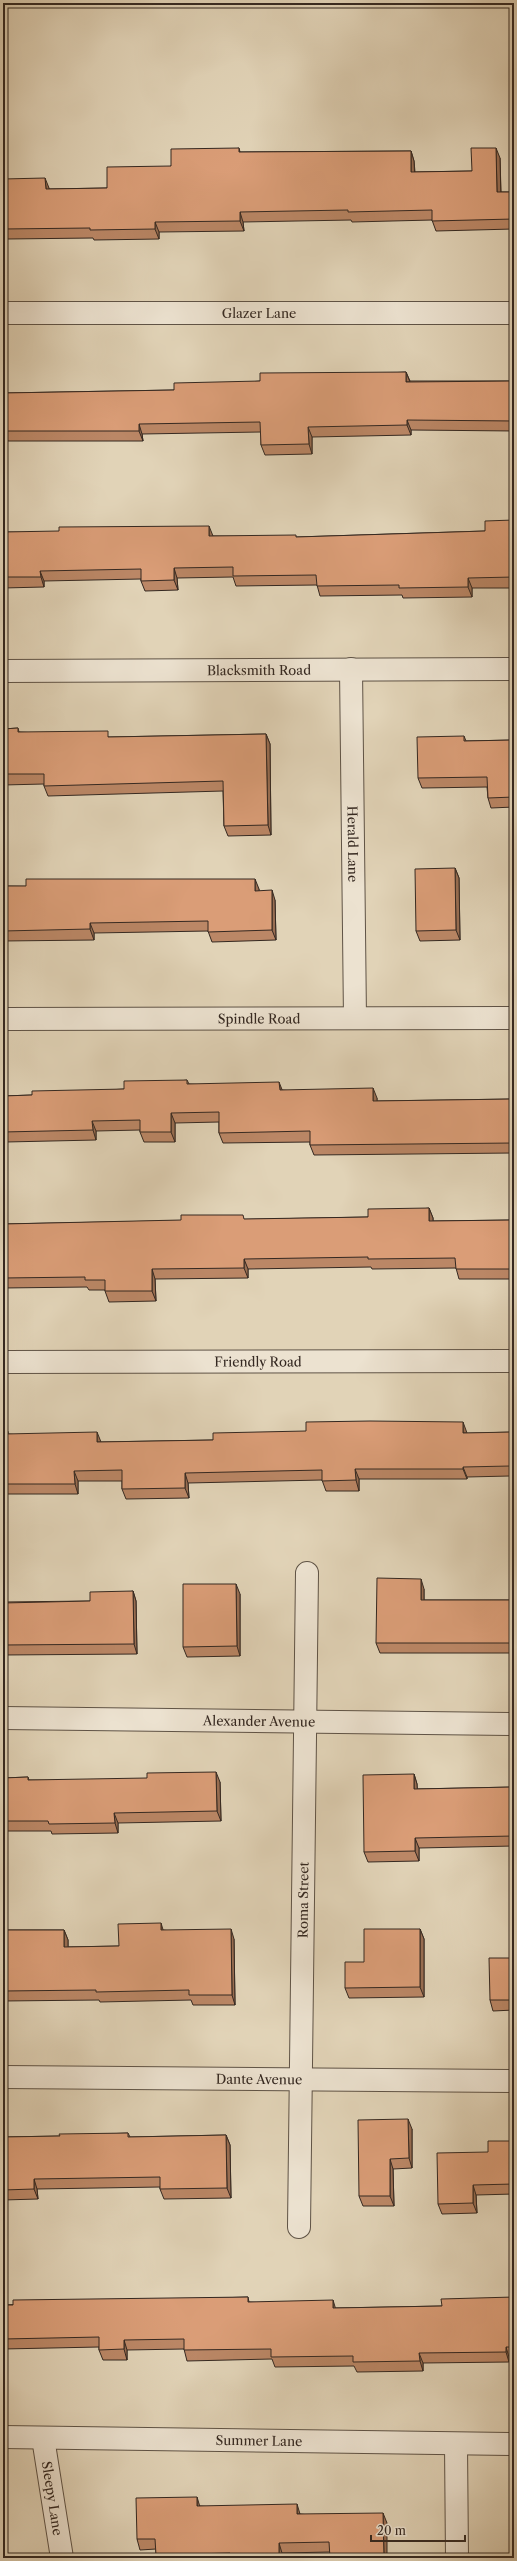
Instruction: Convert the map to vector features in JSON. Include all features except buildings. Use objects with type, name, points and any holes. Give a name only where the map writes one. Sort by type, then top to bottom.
[{"type":"street","name":"Glazer Lane","points":[[3,313],[514,312]]},
{"type":"street","name":"Herald Lane","points":[[351,669],[355,1018]]},
{"type":"street","name":"Blacksmith Road","points":[[3,671],[514,669]]},
{"type":"street","name":"Spindle Road","points":[[3,1019],[514,1018]]},
{"type":"street","name":"Friendly Road","points":[[3,1362],[514,1361]]},
{"type":"street","name":"Roma Street","points":[[299,2227],[307,1573]]},
{"type":"street","name":"Alexander Avenue","points":[[3,1718],[514,1724]]},
{"type":"street","name":"Dante Avenue","points":[[3,2077],[301,2078],[514,2081]]},
{"type":"street","name":"Summer Lane","points":[[3,2437],[514,2444]]},
{"type":"street","name":"Sleepy Lane","points":[[43,2438],[62,2558]]},
{"type":"street","points":[[456,2444],[457,2558]]}]
